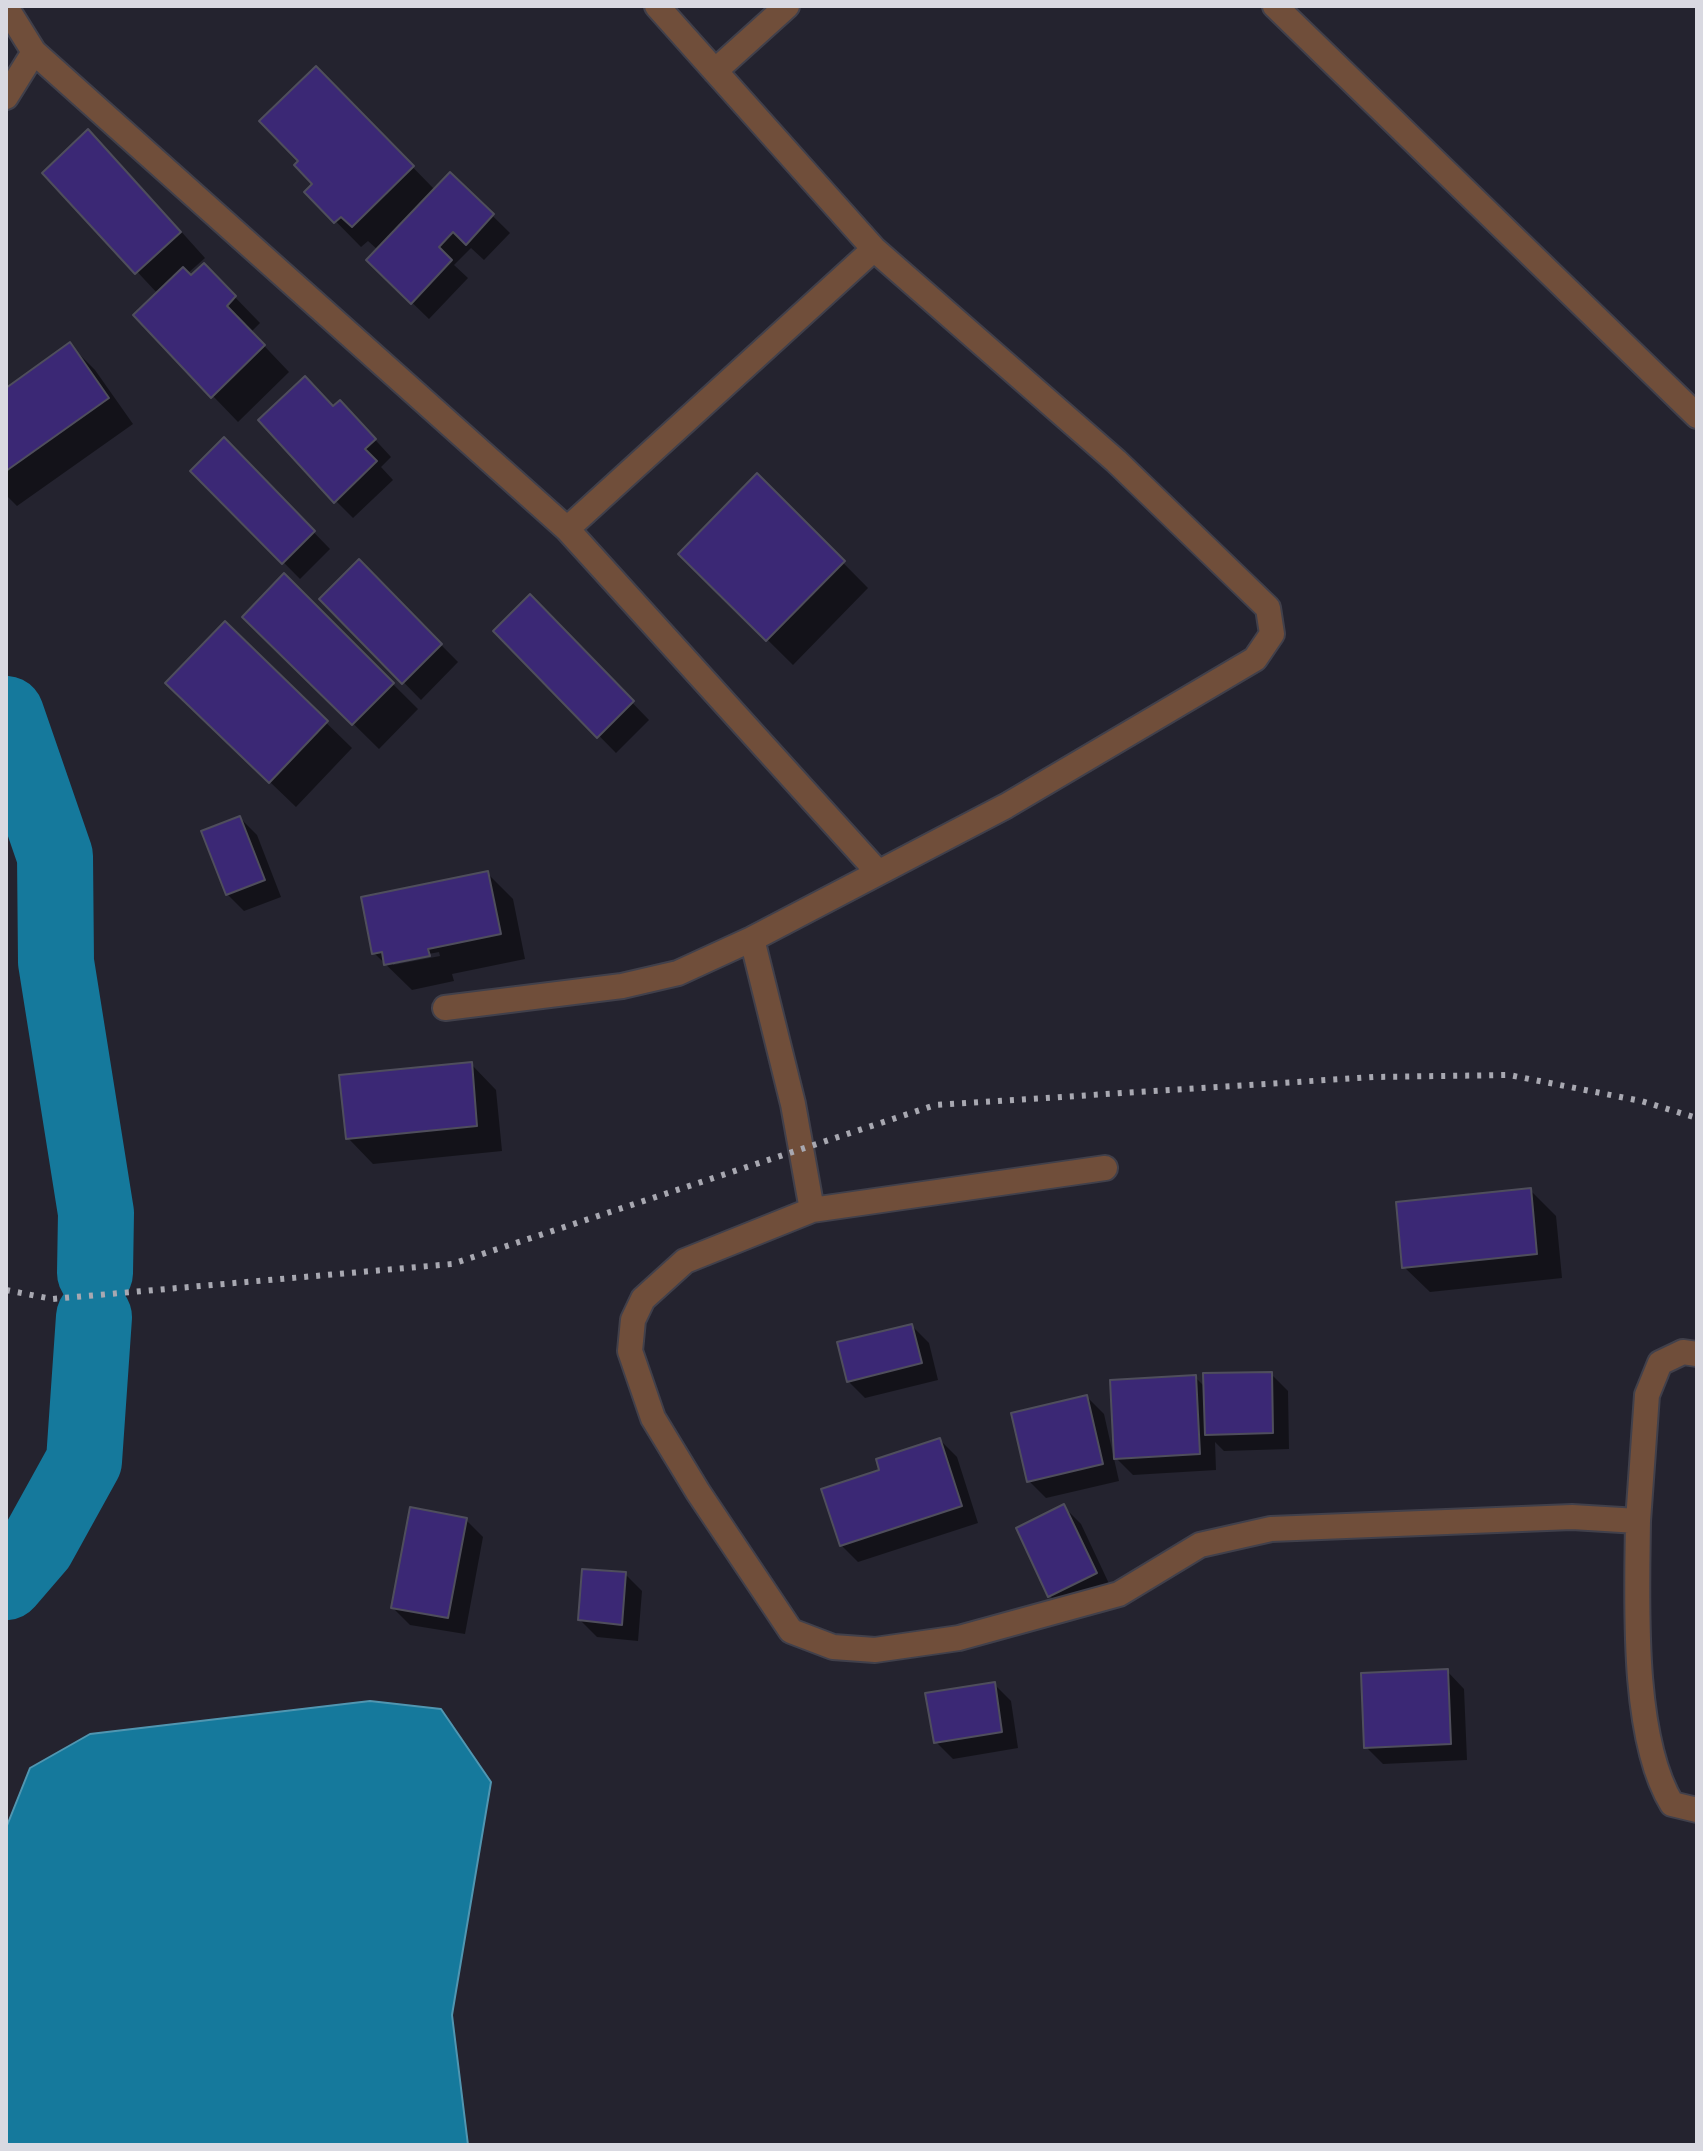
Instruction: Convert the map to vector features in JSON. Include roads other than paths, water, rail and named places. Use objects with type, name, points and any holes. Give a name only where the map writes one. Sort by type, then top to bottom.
[{"type":"street","points":[[445,1008],[622,986],[678,973],[752,939],[1006,806],[1255,659],[1272,634],[1268,608],[1116,461],[874,249],[657,6]]},
{"type":"street","points":[[715,71],[787,6]]},
{"type":"street","points":[[1275,6],[1697,416]]},
{"type":"street","points":[[6,7],[34,52],[567,529],[877,871]]},
{"type":"street","points":[[6,97],[34,52]]},
{"type":"street","points":[[567,529],[874,249]]},
{"type":"street","points":[[752,939],[793,1104],[812,1210]]},
{"type":"street","points":[[1105,1168],[812,1210],[685,1261],[643,1299],[633,1320],[630,1351],[653,1418],[698,1492],[791,1631],[813,1642],[875,1650],[959,1638],[1119,1594],[1200,1545],[1271,1529],[1572,1517],[1638,1521]]},
{"type":"street","points":[[1697,1354],[1683,1352],[1660,1363],[1647,1395],[1638,1521],[1637,1633],[1657,1780],[1672,1804],[1697,1810]]},
{"type":"water","points":[[370,1701],[441,1709],[491,1782],[452,2015],[468,2145],[6,2145],[6,1828],[30,1768],[90,1734]]},
{"type":"waterway","points":[[6,714],[55,856],[56,962],[96,1213],[95,1273]]},
{"type":"waterway","points":[[6,1582],[37,1546],[84,1461],[94,1317]]},
{"type":"railway","points":[[6,1290],[52,1299],[452,1264],[935,1105],[1374,1077],[1509,1075],[1641,1101],[1697,1118]]}]
